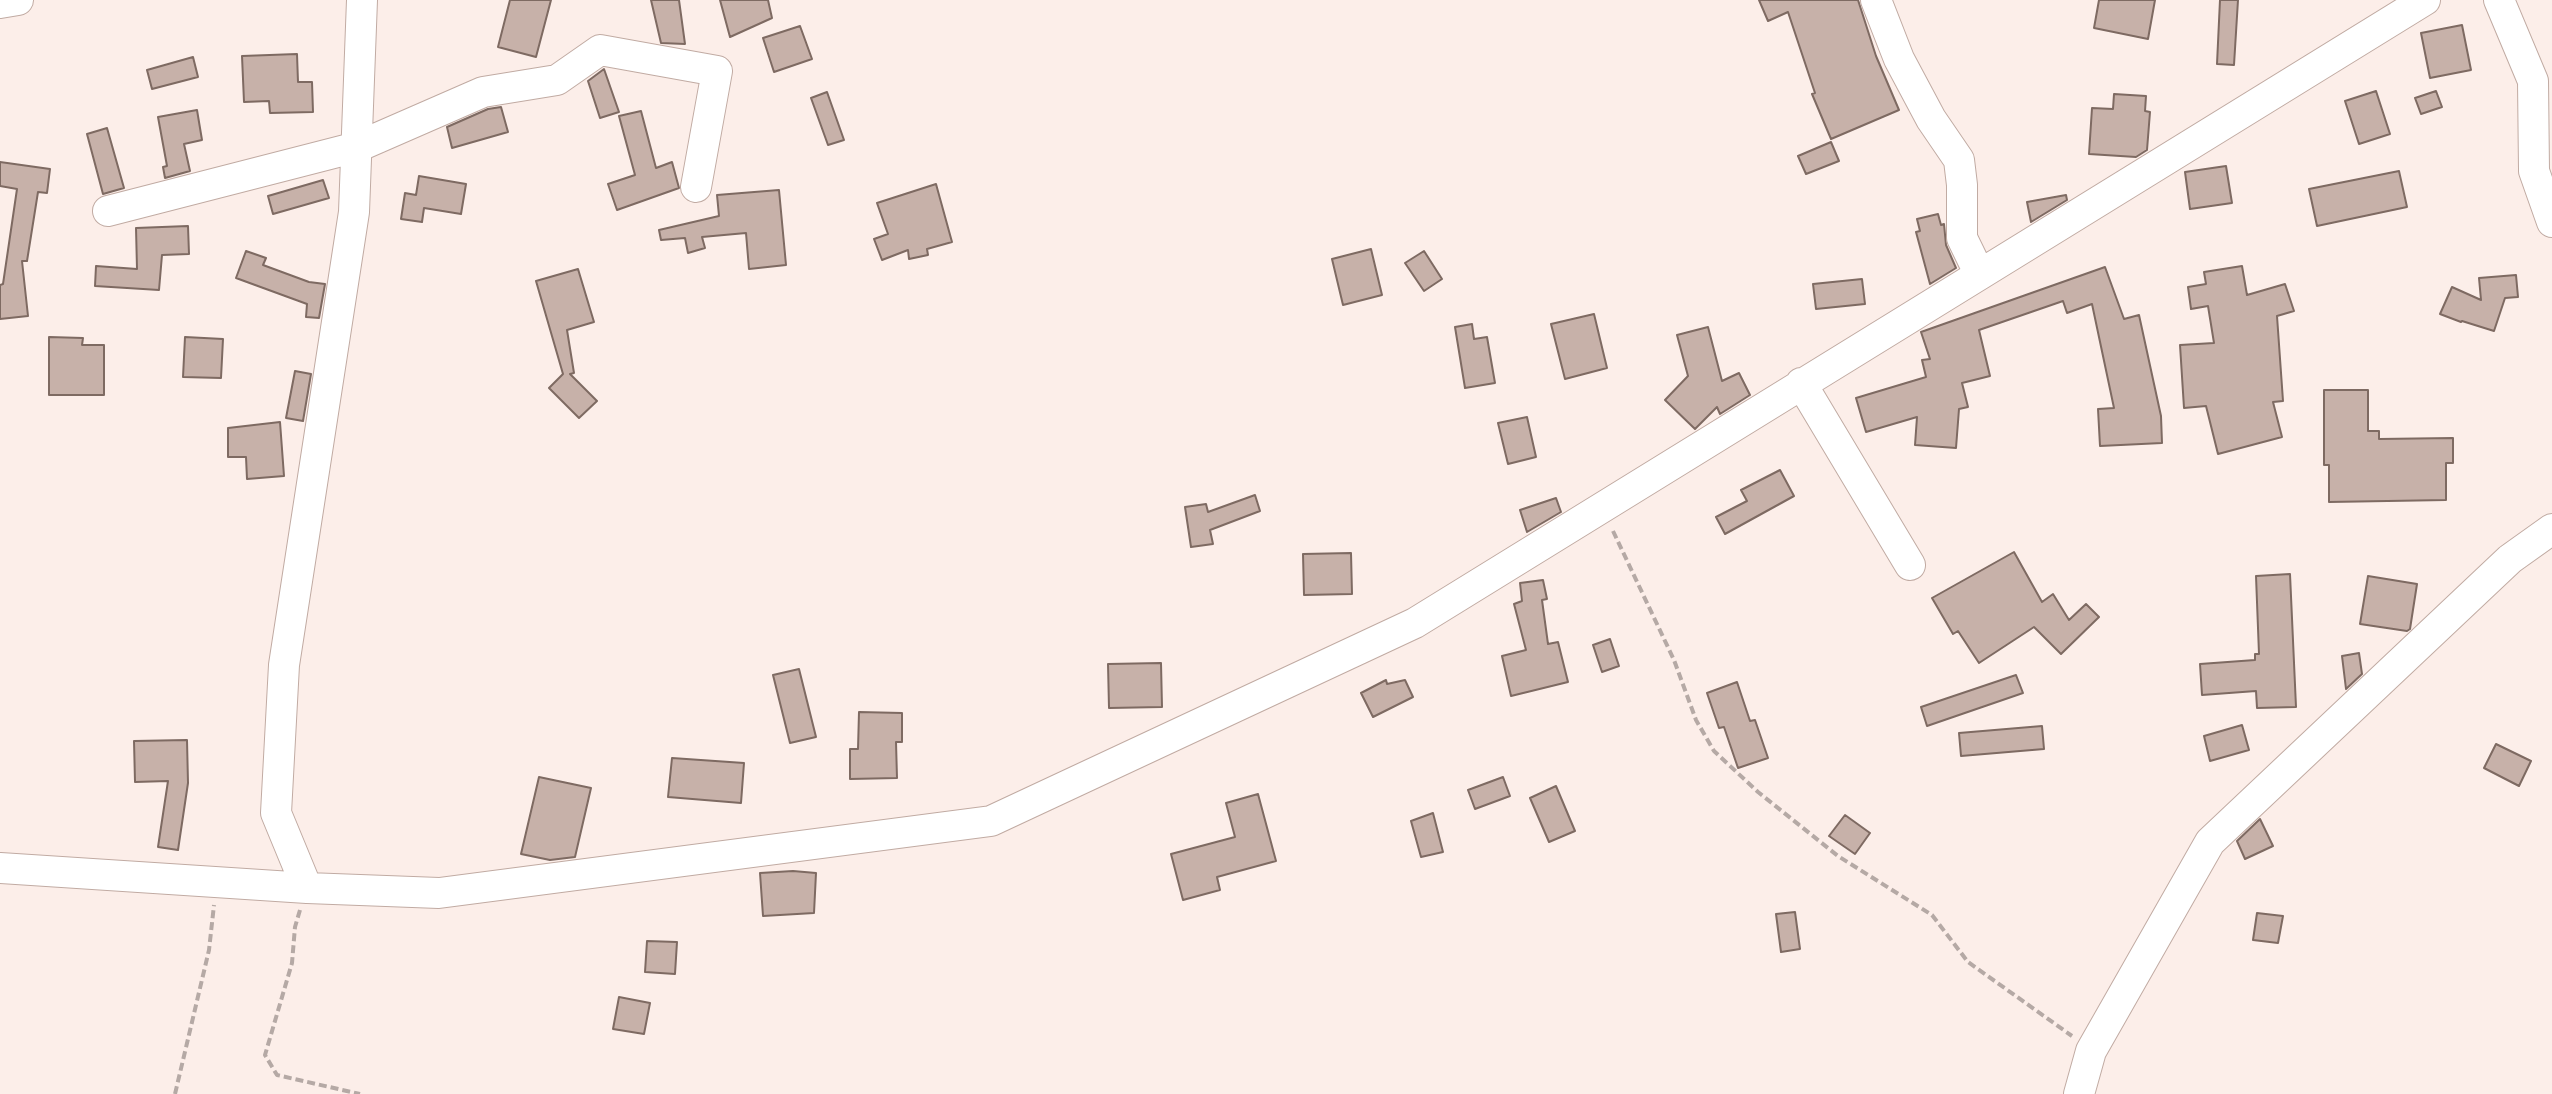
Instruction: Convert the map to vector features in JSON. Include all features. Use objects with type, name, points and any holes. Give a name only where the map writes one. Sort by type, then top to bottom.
[{"type":"street","points":[[0,3],[18,0]]},
{"type":"street","points":[[307,888],[276,813],[284,665],[354,212],[362,0]]},
{"type":"street","points":[[1876,0],[1899,59],[1931,119],[1959,160],[1962,238],[1979,273]]},
{"type":"street","points":[[0,868],[307,888],[439,893],[991,821],[1415,623],[2425,0]]},
{"type":"street","points":[[2499,0],[2533,81],[2534,171],[2552,222]]},
{"type":"street","points":[[108,211],[357,147],[483,92],[557,80],[600,50],[717,71],[696,187]]},
{"type":"street","points":[[1801,383],[1910,565]]},
{"type":"street","points":[[2079,1094],[2091,1051],[2210,842],[2510,559],[2552,529]]},
{"type":"path","points":[[1601,507],[1674,660],[1696,720],[1714,751],[1758,792],[1838,856],[1932,915],[1968,962],[2091,1051]]},
{"type":"path","points":[[175,1094],[209,950],[216,882]]},
{"type":"path","points":[[307,888],[295,927],[292,963],[265,1055],[277,1075],[360,1094]]},
{"type":"building","points":[[510,0],[551,0],[536,57],[498,47]]},
{"type":"building","points":[[651,0],[679,0],[685,44],[661,43]]},
{"type":"building","points":[[720,0],[768,0],[772,18],[730,37]]},
{"type":"building","points":[[1759,0],[1858,0],[1876,56],[1899,110],[1831,139],[1812,94],[1815,93],[1788,12],[1768,21]]},
{"type":"building","points":[[2099,0],[2155,0],[2148,39],[2094,28]]},
{"type":"building","points":[[2220,0],[2238,0],[2234,65],[2217,64]]},
{"type":"building","points":[[2462,25],[2471,70],[2430,78],[2421,33]]},
{"type":"building","points":[[800,26],[812,59],[774,72],[763,38]]},
{"type":"building","points":[[297,54],[298,82],[312,82],[313,112],[270,113],[269,101],[244,102],[242,56]]},
{"type":"building","points":[[193,57],[198,77],[152,89],[147,70]]},
{"type":"building","points":[[604,69],[619,112],[600,118],[588,81]]},
{"type":"building","points":[[2376,91],[2390,134],[2359,144],[2345,101]]},
{"type":"building","points":[[2436,91],[2442,107],[2421,114],[2415,98]]},
{"type":"building","points":[[827,92],[844,140],[828,145],[811,98]]},
{"type":"building","points":[[2114,94],[2146,96],[2145,111],[2150,112],[2147,150],[2136,157],[2089,154],[2092,108],[2113,109]]},
{"type":"building","points":[[501,107],[508,132],[452,148],[447,127],[488,109]]},
{"type":"building","points":[[197,110],[202,140],[184,144],[190,171],[165,178],[163,167],[167,166],[158,117]]},
{"type":"building","points":[[641,111],[656,168],[672,162],[679,188],[617,210],[608,184],[635,175],[619,116]]},
{"type":"building","points":[[107,128],[124,188],[103,194],[87,134]]},
{"type":"building","points":[[1831,142],[1839,161],[1806,174],[1798,156]]},
{"type":"building","points":[[0,162],[50,169],[47,193],[38,192],[27,261],[22,261],[28,316],[0,319],[0,285],[3,284],[17,189],[0,186]]},
{"type":"building","points":[[2226,166],[2232,203],[2190,209],[2185,172]]},
{"type":"building","points":[[2399,171],[2407,207],[2317,226],[2309,189]]},
{"type":"building","points":[[419,176],[466,184],[461,214],[424,208],[422,222],[401,219],[405,193],[416,195]]},
{"type":"building","points":[[323,180],[329,198],[273,214],[268,196]]},
{"type":"building","points":[[936,184],[952,242],[927,249],[928,255],[909,259],[908,250],[882,260],[874,239],[888,234],[877,203]]},
{"type":"building","points":[[779,190],[786,265],[749,269],[746,233],[702,237],[705,248],[688,253],[685,238],[661,240],[659,230],[719,216],[717,195]]},
{"type":"building","points":[[2066,195],[2067,200],[2031,222],[2027,202]]},
{"type":"building","points":[[1938,214],[1941,225],[1944,224],[1946,245],[1956,268],[1930,284],[1916,232],[1920,231],[1917,219]]},
{"type":"building","points":[[188,226],[189,254],[162,255],[159,290],[95,286],[96,266],[137,269],[136,228]]},
{"type":"building","points":[[1371,249],[1382,295],[1343,305],[1332,259]]},
{"type":"building","points":[[246,251],[266,258],[263,265],[309,282],[325,284],[319,318],[306,317],[307,304],[236,278]]},
{"type":"building","points":[[1424,251],[1442,279],[1424,291],[1405,263]]},
{"type":"building","points":[[2242,266],[2247,295],[2285,284],[2294,311],[2277,316],[2283,401],[2273,402],[2282,437],[2218,454],[2206,406],[2184,408],[2180,345],[2214,343],[2208,306],[2191,309],[2188,287],[2206,284],[2204,272]]},
{"type":"building","points":[[2105,267],[2124,319],[2139,315],[2161,416],[2162,443],[2100,446],[2098,409],[2114,408],[2092,304],[2067,313],[2063,301],[1979,330],[1990,376],[1962,383],[1968,407],[1959,409],[1956,448],[1915,445],[1917,417],[1866,432],[1856,398],[1926,377],[1922,360],[1930,359],[1921,332]]},
{"type":"building","points":[[578,269],[594,322],[567,330],[574,373],[570,374],[597,401],[579,418],[549,388],[563,374],[536,281]]},
{"type":"building","points":[[2516,275],[2518,297],[2505,298],[2494,331],[2440,314],[2452,287],[2481,300],[2479,278]]},
{"type":"building","points":[[1862,279],[1865,304],[1816,309],[1813,284]]},
{"type":"building","points":[[1594,314],[1607,368],[1565,379],[1551,324]]},
{"type":"building","points":[[1472,324],[1474,339],[1487,337],[1495,383],[1465,388],[1455,327]]},
{"type":"building","points":[[1708,327],[1722,381],[1739,373],[1750,395],[1720,414],[1717,407],[1695,429],[1665,400],[1688,376],[1677,335]]},
{"type":"building","points":[[49,337],[83,338],[82,345],[104,345],[104,395],[49,395]]},
{"type":"building","points":[[185,337],[223,339],[221,378],[183,377]]},
{"type":"building","points":[[295,371],[311,374],[303,421],[286,418]]},
{"type":"building","points":[[2324,390],[2368,390],[2368,431],[2379,431],[2379,439],[2453,438],[2453,463],[2446,463],[2446,500],[2329,502],[2329,465],[2324,465]]},
{"type":"building","points":[[1527,417],[1536,457],[1508,464],[1498,423]]},
{"type":"building","points":[[280,422],[284,476],[247,479],[246,457],[228,457],[228,428]]},
{"type":"building","points":[[1780,470],[1794,496],[1725,534],[1716,517],[1747,501],[1741,490]]},
{"type":"building","points":[[1255,495],[1260,511],[1210,530],[1213,544],[1191,547],[1185,507],[1206,504],[1208,512]]},
{"type":"building","points":[[1556,498],[1561,512],[1527,532],[1520,510]]},
{"type":"building","points":[[2014,552],[2042,602],[2053,594],[2069,620],[2086,604],[2099,617],[2061,654],[2034,627],[1979,663],[1958,631],[1953,634],[1932,598]]},
{"type":"building","points":[[1351,553],[1352,594],[1304,595],[1303,554]]},
{"type":"building","points":[[2290,574],[2296,707],[2257,708],[2256,691],[2202,695],[2200,664],[2255,660],[2255,654],[2259,654],[2256,576]]},
{"type":"building","points":[[2368,576],[2417,584],[2410,629],[2360,624]]},
{"type":"building","points":[[1543,580],[1547,599],[1542,600],[1548,644],[1558,642],[1568,682],[1511,696],[1502,656],[1526,650],[1514,604],[1522,601],[1520,583]]},
{"type":"building","points":[[1610,639],[1619,666],[1602,672],[1593,645]]},
{"type":"building","points":[[2359,653],[2362,674],[2346,689],[2342,656]]},
{"type":"building","points":[[1161,663],[1162,707],[1109,708],[1108,664]]},
{"type":"building","points":[[799,669],[816,737],[790,743],[773,675]]},
{"type":"building","points":[[2016,675],[2023,693],[1927,726],[1921,707]]},
{"type":"building","points":[[1386,680],[1387,684],[1405,680],[1413,697],[1373,717],[1361,693]]},
{"type":"building","points":[[1737,682],[1750,721],[1755,720],[1768,758],[1738,768],[1724,727],[1719,728],[1707,693]]},
{"type":"building","points":[[859,712],[902,713],[902,742],[896,742],[897,778],[850,779],[850,749],[858,749]]},
{"type":"building","points":[[2242,725],[2249,750],[2210,761],[2204,736]]},
{"type":"building","points":[[2042,726],[2044,749],[1961,756],[1959,733]]},
{"type":"building","points":[[187,740],[188,783],[178,850],[158,847],[168,781],[135,782],[134,741]]},
{"type":"building","points":[[2496,744],[2531,761],[2519,786],[2484,768]]},
{"type":"building","points":[[672,758],[744,763],[741,803],[668,797]]},
{"type":"building","points":[[539,777],[591,788],[575,857],[550,860],[521,854]]},
{"type":"building","points":[[1503,777],[1510,796],[1475,809],[1468,790]]},
{"type":"building","points":[[1556,786],[1575,831],[1549,842],[1530,798]]},
{"type":"building","points":[[1258,794],[1276,861],[1217,877],[1220,890],[1183,900],[1171,854],[1235,837],[1226,803]]},
{"type":"building","points":[[1433,813],[1443,852],[1421,857],[1411,821]]},
{"type":"building","points":[[1845,815],[1870,833],[1855,854],[1829,836]]},
{"type":"building","points":[[2260,819],[2273,846],[2245,859],[2237,841]]},
{"type":"building","points":[[760,873],[816,873],[814,913],[763,916]]},
{"type":"building","points":[[1795,912],[1800,949],[1781,952],[1776,914]]},
{"type":"building","points":[[2257,913],[2283,916],[2278,943],[2253,940]]},
{"type":"building","points":[[647,941],[677,942],[675,974],[645,972]]},
{"type":"building","points":[[619,997],[650,1003],[644,1034],[613,1029]]}]
